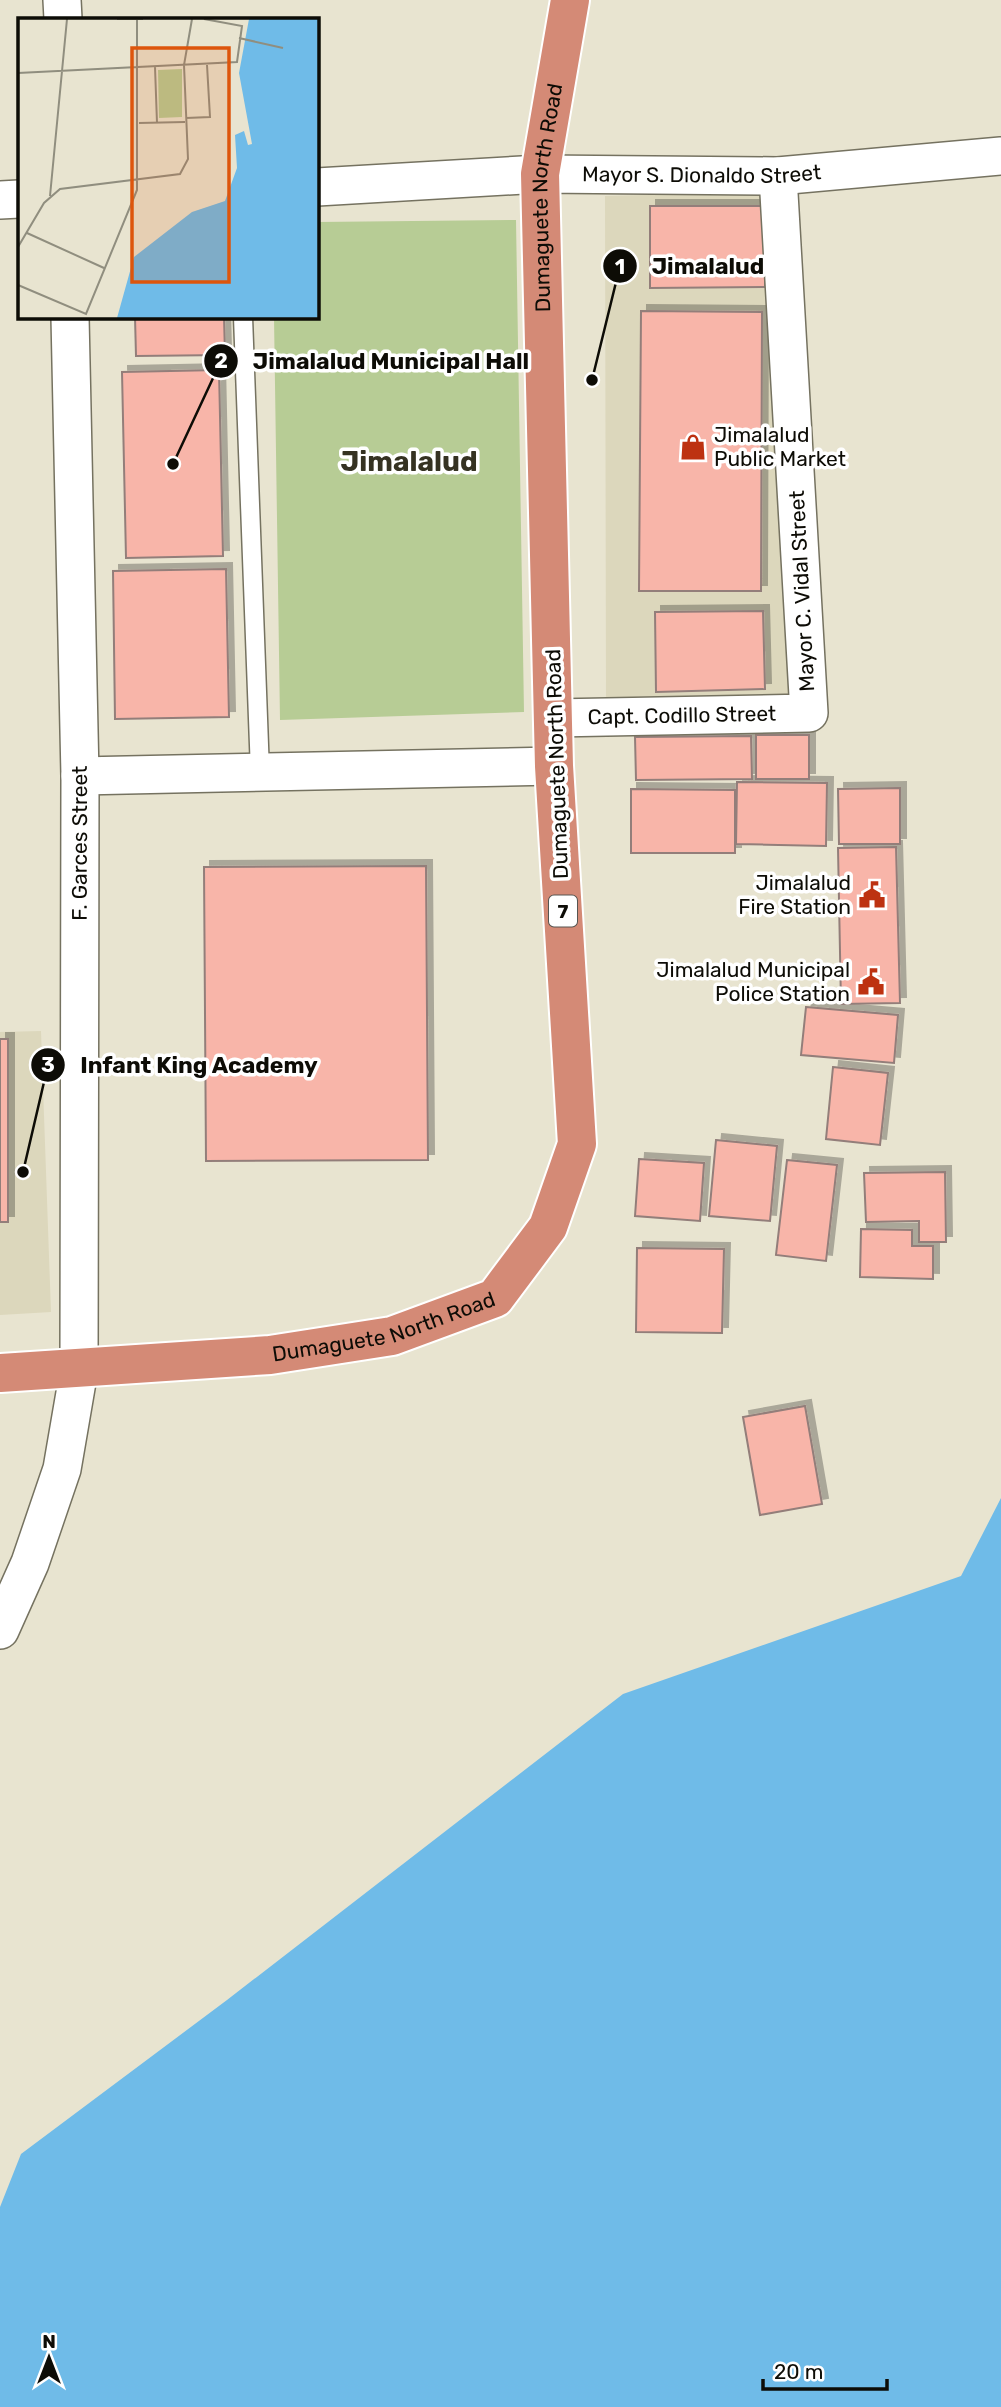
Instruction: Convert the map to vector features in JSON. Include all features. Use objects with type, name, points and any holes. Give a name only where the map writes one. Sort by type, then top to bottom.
[{"type":"highway","name":"Dumaguete North Road","points":[[0,1373],[79,1370],[270,1355],[392,1336],[495,1298],[548,1227],[577,1144],[554,766],[540,174],[569,0]]},
{"type":"street","points":[[62,0],[62,18]]},
{"type":"street","name":"Mayor S. Dionaldo Street","points":[[318,187],[540,174],[778,176],[1001,156]]},
{"type":"street","name":"Mayor C. Vidal Street","points":[[778,176],[809,713]]},
{"type":"street","points":[[0,200],[18,199]]},
{"type":"street","name":"F. Garces Street","points":[[0,1630],[30,1563],[62,1469],[79,1370],[80,776],[70,318]]},
{"type":"street","name":"Capt. Codillo Street","points":[[554,718],[809,713]]},
{"type":"street","points":[[80,776],[554,766]]},
{"type":"lane","points":[[243,318],[260,772]]},
{"type":"shaded area","name":"Jimalalud Public Market","points":[[769,192],[794,698],[606,700],[605,196]]},
{"type":"shaded area","points":[[41,1031],[51,1312],[0,1315],[0,1032]]},
{"type":"green space","points":[[516,220],[524,712],[280,720],[274,318],[318,318],[318,222]]},
{"type":"water","points":[[1001,1498],[1001,2407],[0,2407],[0,2207],[21,2154],[227,2000],[623,1694],[961,1576]]},
{"type":"building","points":[[650,206],[765,206],[765,287],[650,288]]},
{"type":"building","points":[[641,311],[762,312],[761,591],[639,591]]},
{"type":"building","points":[[135,318],[224,318],[225,355],[136,356]]},
{"type":"building","points":[[219,370],[223,556],[126,558],[122,372]]},
{"type":"building","points":[[226,569],[229,717],[115,719],[113,571]]},
{"type":"building","points":[[763,611],[765,689],[656,692],[655,612]]},
{"type":"building","points":[[756,735],[809,735],[809,779],[756,779]]},
{"type":"building","points":[[751,736],[752,779],[636,780],[635,737]]},
{"type":"building","points":[[737,782],[827,783],[826,846],[736,844]]},
{"type":"building","points":[[900,788],[900,844],[839,844],[838,789]]},
{"type":"building","points":[[631,789],[735,790],[735,853],[631,853]]},
{"type":"building","points":[[896,847],[900,1003],[841,1004],[838,848]]},
{"type":"building","points":[[426,866],[428,1160],[206,1161],[204,867]]},
{"type":"building","points":[[806,1007],[898,1015],[894,1063],[801,1055]]},
{"type":"building","points":[[0,1039],[8,1039],[8,1222],[0,1222]]},
{"type":"building","points":[[833,1067],[888,1073],[880,1145],[826,1139]]},
{"type":"building","points":[[716,1140],[777,1146],[770,1221],[709,1216]]},
{"type":"building","points":[[639,1159],[704,1163],[700,1221],[635,1216]]},
{"type":"building","points":[[787,1160],[837,1165],[826,1261],[776,1255]]},
{"type":"building","points":[[945,1172],[946,1242],[919,1242],[919,1221],[866,1222],[864,1173]]},
{"type":"building","points":[[861,1229],[912,1230],[912,1246],[933,1246],[933,1279],[860,1277]]},
{"type":"building","points":[[637,1248],[724,1249],[722,1333],[636,1332]]},
{"type":"building","points":[[805,1406],[822,1504],[760,1515],[743,1417]]},
{"type":"place","name":"Jimalalud","points":[[592,380]]},
{"type":"place","name":"Jimalalud Public Market","points":[[693,447]]},
{"type":"place","name":"Jimalalud Municipal Hall","points":[[173,464]]},
{"type":"place","name":"Jimalalud Fire Station","points":[[872,895]]},
{"type":"place","name":"Jimalalud Municipal Police Station","points":[[871,982]]},
{"type":"place","name":"Infant King Academy","points":[[23,1172]]},
{"type":"district","name":"Jimalalud","points":[[409,461]]}]
